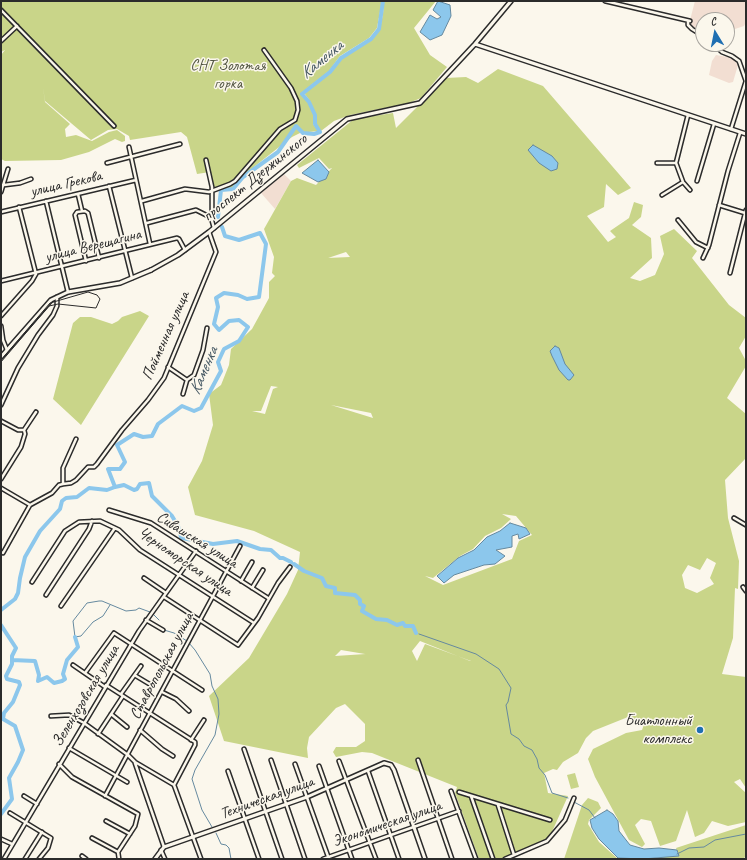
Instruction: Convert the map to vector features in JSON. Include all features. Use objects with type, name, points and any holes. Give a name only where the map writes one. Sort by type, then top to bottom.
[{"type":"street","name":"проспект Дзержинского","points":[[1,357],[46,304],[57,296],[68,292],[120,283],[132,279],[151,270],[185,250],[347,119],[420,104],[475,44],[511,1]]},
{"type":"street","points":[[605,1],[689,21],[688,25],[695,31]]},
{"type":"street","points":[[1,10],[114,126]]},
{"type":"street","points":[[1,41],[17,26]]},
{"type":"street","points":[[475,44],[746,134]]},
{"type":"street","points":[[142,201],[178,190],[212,191],[235,181],[280,129],[295,120],[298,110],[297,101],[291,88],[264,50]]},
{"type":"street","points":[[722,52],[739,61],[745,77],[745,86],[731,129]]},
{"type":"street","points":[[688,115],[676,162],[683,182],[690,190]]},
{"type":"street","points":[[697,181],[714,124]]},
{"type":"street","points":[[703,258],[708,248],[740,132]]},
{"type":"street","points":[[107,163],[168,145],[180,144]]},
{"type":"street","points":[[129,147],[147,223],[150,244]]},
{"type":"street","points":[[206,160],[212,191],[212,221],[214,228]]},
{"type":"street","points":[[657,163],[676,162]]},
{"type":"street","points":[[1,192],[8,169]]},
{"type":"street","points":[[4,185],[20,183],[31,179]]},
{"type":"street","name":"улица Грекова","points":[[1,212],[136,180]]},
{"type":"street","points":[[662,195],[683,182]]},
{"type":"street","points":[[109,186],[124,252],[132,279]]},
{"type":"street","points":[[78,194],[82,211]]},
{"type":"street","points":[[46,201],[68,292]]},
{"type":"street","points":[[719,205],[746,212],[730,273]]},
{"type":"street","points":[[1,316],[32,281],[36,274],[19,207]]},
{"type":"street","points":[[147,223],[192,210],[202,212],[212,221]]},
{"type":"street","points":[[86,261],[75,215],[82,211],[88,213],[99,258]]},
{"type":"street","points":[[678,220],[696,242],[708,248]]},
{"type":"street","name":"Пойменная улица","points":[[30,505],[52,493],[59,484],[71,483],[76,480],[88,467],[94,467],[164,378],[216,252],[209,232]]},
{"type":"street","name":"улица Верещагина","points":[[1,281],[36,274],[177,238],[185,250]]},
{"type":"street","points":[[1,405],[18,368],[38,335],[53,315],[58,304],[57,296]]},
{"type":"street","points":[[1,326],[3,340],[7,350]]},
{"type":"street","points":[[183,394],[187,380],[194,375],[203,350],[207,328]]},
{"type":"street","points":[[168,367],[187,380]]},
{"type":"street","points":[[1,479],[21,447],[25,434],[24,430],[36,412]]},
{"type":"street","points":[[1,421],[18,430],[24,430]]},
{"type":"street","points":[[63,484],[63,468],[76,439]]},
{"type":"street","points":[[1,488],[30,505],[2,552]]},
{"type":"street","name":"Сивашская улица","points":[[110,510],[151,523],[268,598]]},
{"type":"street","points":[[734,518],[746,525]]},
{"type":"street","points":[[46,595],[89,529],[92,521]]},
{"type":"street","name":"Черноморская улица","points":[[32,582],[65,531],[79,522],[100,521],[115,528],[140,550],[254,623]]},
{"type":"street","points":[[61,606],[115,528]]},
{"type":"street","name":"Ставропольская улица","points":[[105,796],[240,546]]},
{"type":"street","name":"Зеленхозовская улица","points":[[4,859],[131,644],[146,620],[196,551]]},
{"type":"street","points":[[241,580],[252,562]]},
{"type":"street","points":[[164,597],[238,645],[290,567]]},
{"type":"street","points":[[252,588],[262,570]]},
{"type":"street","points":[[144,578],[166,593]]},
{"type":"street","points":[[743,587],[746,591]]},
{"type":"street","points":[[146,620],[163,630]]},
{"type":"street","points":[[85,673],[112,634],[116,633],[202,690]]},
{"type":"street","points":[[73,665],[195,742],[195,745],[174,785]]},
{"type":"street","points":[[98,734],[141,666]]},
{"type":"street","points":[[136,676],[151,685]]},
{"type":"street","points":[[162,692],[176,699],[189,711]]},
{"type":"street","points":[[51,716],[66,714],[84,723],[128,755],[135,762],[174,785],[201,859]]},
{"type":"street","points":[[111,714],[127,727]]},
{"type":"street","points":[[191,740],[204,720]]},
{"type":"street","points":[[140,730],[162,749],[173,756]]},
{"type":"street","points":[[69,748],[127,782]]},
{"type":"street","points":[[244,749],[282,859]]},
{"type":"street","points":[[271,760],[305,859]]},
{"type":"street","points":[[418,760],[452,859]]},
{"type":"street","points":[[339,761],[348,780],[376,859]]},
{"type":"street","points":[[135,762],[165,859]]},
{"type":"street","name":"Техническая улица","points":[[163,849],[307,797],[384,763],[391,765],[398,780],[414,827]]},
{"type":"street","points":[[59,764],[72,777],[138,814],[138,818],[130,834],[118,852],[119,859]]},
{"type":"street","points":[[295,764],[329,858]]},
{"type":"street","points":[[319,766],[352,859]]},
{"type":"street","points":[[368,771],[399,859]]},
{"type":"street","points":[[228,772],[259,859]]},
{"type":"street","points":[[452,791],[476,859]]},
{"type":"street","points":[[459,792],[550,820]]},
{"type":"street","points":[[24,796],[37,804]]},
{"type":"street","points":[[471,796],[493,859]]},
{"type":"street","points":[[505,859],[541,845],[552,836],[565,820],[574,798]]},
{"type":"street","points":[[498,805],[514,855]]},
{"type":"street","name":"Экономическая улица","points":[[323,859],[459,811]]},
{"type":"street","points":[[10,814],[51,838],[48,848],[38,859]]},
{"type":"street","points":[[106,821],[130,834]]},
{"type":"street","points":[[414,827],[425,859]]},
{"type":"street","points":[[25,859],[42,832]]},
{"type":"street","points":[[92,838],[118,852]]},
{"type":"street","points":[[1,839],[12,844]]},
{"type":"street","points":[[155,859],[163,849]]},
{"type":"street","points":[[82,856],[86,859]]},
{"type":"shaded area","points":[[695,1],[746,1],[746,22],[744,26],[735,29],[735,12],[695,12],[695,27],[689,24]]},
{"type":"shaded area","points":[[716,55],[733,58],[738,65],[733,82],[729,83],[709,75],[712,61]]},
{"type":"shaded area","points":[[284,174],[291,181],[275,209],[261,193]]},
{"type":"green space","name":"СНТ Золотая горка","points":[[1,1],[382,1],[377,28],[369,38],[340,56],[329,71],[301,93],[308,102],[314,116],[313,124],[318,131],[300,133],[292,137],[255,166],[233,190],[219,190],[216,192],[210,172],[197,174],[187,137],[181,132],[130,140],[129,136],[117,129],[108,130],[91,140],[45,101],[43,87],[45,102],[70,124],[65,129],[66,137],[76,135],[92,141],[109,132],[117,130],[125,136],[125,141],[122,142],[115,139],[89,152],[61,160],[5,161],[1,159],[1,55],[5,50],[1,52]]},
{"type":"green space","points":[[384,1],[436,1],[414,28],[430,55],[447,67],[421,98],[409,103],[350,115],[334,121],[321,131],[316,123],[316,115],[310,101],[304,93],[331,73],[341,59],[372,40],[380,29]]},
{"type":"green space","points":[[498,69],[543,86],[631,188],[618,195],[606,184],[604,207],[587,216],[608,242],[616,237],[610,231],[629,218],[634,202],[643,205],[641,217],[632,225],[651,238],[652,258],[630,278],[640,281],[655,275],[664,254],[660,236],[674,229],[697,251],[692,258],[729,305],[746,318],[746,336],[739,348],[746,361],[746,366],[727,398],[746,414],[746,458],[725,480],[728,518],[739,561],[738,589],[735,588],[733,638],[722,674],[746,677],[746,788],[740,779],[734,782],[746,793],[746,822],[728,826],[712,821],[704,833],[695,837],[687,810],[676,841],[660,846],[651,821],[641,819],[635,825],[645,844],[642,847],[629,840],[595,777],[588,759],[593,749],[626,733],[642,730],[645,722],[628,717],[593,731],[586,738],[578,753],[563,762],[557,770],[553,769],[544,773],[548,793],[568,796],[551,834],[541,844],[501,859],[479,859],[455,793],[457,787],[372,753],[362,752],[336,757],[333,752],[336,747],[356,747],[365,741],[365,724],[345,704],[336,708],[309,737],[307,748],[308,758],[224,741],[209,696],[249,658],[287,594],[298,570],[300,552],[254,531],[195,515],[188,487],[202,461],[213,425],[209,394],[221,385],[229,365],[231,349],[252,329],[269,298],[269,282],[275,276],[272,273],[274,257],[264,229],[291,181],[297,178],[316,185],[332,168],[329,169],[319,158],[299,168],[297,165],[354,119],[393,113],[396,128],[446,78],[466,77],[478,83]],"holes":[[[346,252],[350,257],[328,258]],[[271,386],[278,387],[273,389],[265,414],[252,411],[261,411]],[[331,405],[371,413],[373,418]],[[502,514],[516,516],[532,535],[519,541],[512,559],[443,585],[425,576],[433,578],[460,556],[473,549],[485,536],[501,528],[511,519]],[[707,558],[716,563],[710,578],[714,584],[697,593],[685,588],[682,575],[688,565],[700,570]],[[420,641],[458,656],[425,644],[417,661],[412,651]],[[341,650],[366,654],[335,656]]]},
{"type":"green space","points":[[140,311],[149,316],[81,425],[53,399],[73,323],[80,317],[91,317],[112,324],[122,317]]},
{"type":"green space","points":[[575,773],[579,787],[571,789],[567,775]]},
{"type":"green space","points":[[588,798],[598,802],[601,808],[589,820],[588,824],[599,842],[618,859],[564,859],[582,805]]},
{"type":"green space","points":[[746,825],[746,856],[743,859],[659,859],[663,856],[679,855],[676,848]]},
{"type":"water","points":[[438,1],[450,5],[451,16],[442,35],[430,40],[420,32],[430,15],[437,19],[441,17],[433,10]]},
{"type":"water","points":[[533,145],[552,156],[558,163],[557,169],[551,171],[539,163],[528,150]]},
{"type":"water","points":[[318,160],[329,172],[326,179],[318,182],[302,173]]},
{"type":"water","points":[[555,346],[559,348],[565,364],[574,375],[570,380],[568,380],[559,370],[552,356],[550,351]]},
{"type":"water","points":[[510,523],[526,528],[530,534],[519,539],[518,534],[512,536],[512,547],[496,550],[505,556],[495,564],[484,565],[454,575],[444,583],[437,576],[458,558],[474,550],[487,537],[500,531]]},
{"type":"water","points":[[607,810],[613,814],[618,821],[619,831],[630,845],[644,849],[659,848],[677,850],[679,856],[643,859],[618,858],[599,839],[592,828],[590,820]]},
{"type":"waterway","name":"Каменка","points":[[218,217],[221,190],[233,189],[243,177],[278,152],[296,126],[303,133],[314,134],[320,132],[315,124],[315,115],[309,102],[302,94],[330,72],[341,58],[371,39],[379,29],[383,1]]},
{"type":"waterway","name":"Каменка","points":[[1,610],[15,599],[18,593],[25,557],[40,531],[60,509],[62,501],[66,498],[77,497],[89,488],[107,490],[115,487],[108,469],[120,469],[125,462],[117,445],[134,434],[143,437],[152,436],[158,424],[182,406],[194,411],[201,408],[221,371],[218,362],[224,349],[239,341],[248,327],[239,320],[229,321],[219,330],[214,324],[218,307],[216,298],[224,293],[238,295],[247,299],[259,297],[266,244],[260,233],[239,240],[225,236],[222,227]]},
{"type":"waterway","points":[[115,487],[124,485],[134,490],[137,489],[140,484],[149,483],[152,496],[172,516],[178,526],[181,537]]},
{"type":"waterway","points":[[182,538],[213,544],[237,541],[260,549],[271,550],[280,558],[291,562]]},
{"type":"waterway","points":[[294,564],[304,571],[322,578],[326,586],[335,588],[335,593],[355,595],[360,600],[360,604],[364,606],[362,611],[376,619],[387,620],[397,625],[403,623],[405,626],[413,626],[416,633]]},
{"type":"waterway","points":[[110,605],[103,616],[93,622],[81,636],[75,637],[73,621],[87,603],[102,601],[126,611],[136,610],[139,608],[150,612]]},
{"type":"waterway","points":[[153,614],[159,620]]},
{"type":"waterway","name":"Каменка","points":[[1,625],[16,648],[12,656],[12,664],[6,676],[7,679],[19,682],[20,685],[13,702],[4,713],[3,719],[15,726],[23,750],[9,778],[12,799],[1,814]]},
{"type":"waterway","points":[[164,630],[174,633],[187,641]]},
{"type":"waterway","points":[[419,634],[476,654],[499,669],[511,688],[506,705],[511,734],[519,739],[524,746],[532,750],[537,759],[539,768],[545,775],[552,793],[568,798]]},
{"type":"waterway","points":[[12,660],[35,661],[39,675],[38,681],[47,677],[54,683],[62,681],[65,679],[63,674],[67,660],[78,647],[75,637]]},
{"type":"waterway","points":[[189,643],[210,674],[212,686],[218,699],[219,714],[215,735],[195,770],[192,779],[202,810],[212,827]]},
{"type":"waterway","points":[[574,802],[589,810],[595,818]]},
{"type":"waterway","points":[[216,833],[221,844],[226,845],[229,848],[231,859]]},
{"type":"waterway","points":[[677,854],[689,848],[704,847],[715,840],[746,834]]},
{"type":"tram line","points":[[1,360],[50,303],[88,292],[97,295],[100,299],[96,308],[58,304],[49,306],[1,362]]},
{"type":"place","name":"Биатлонный комплекс","points":[[700,730]]}]
